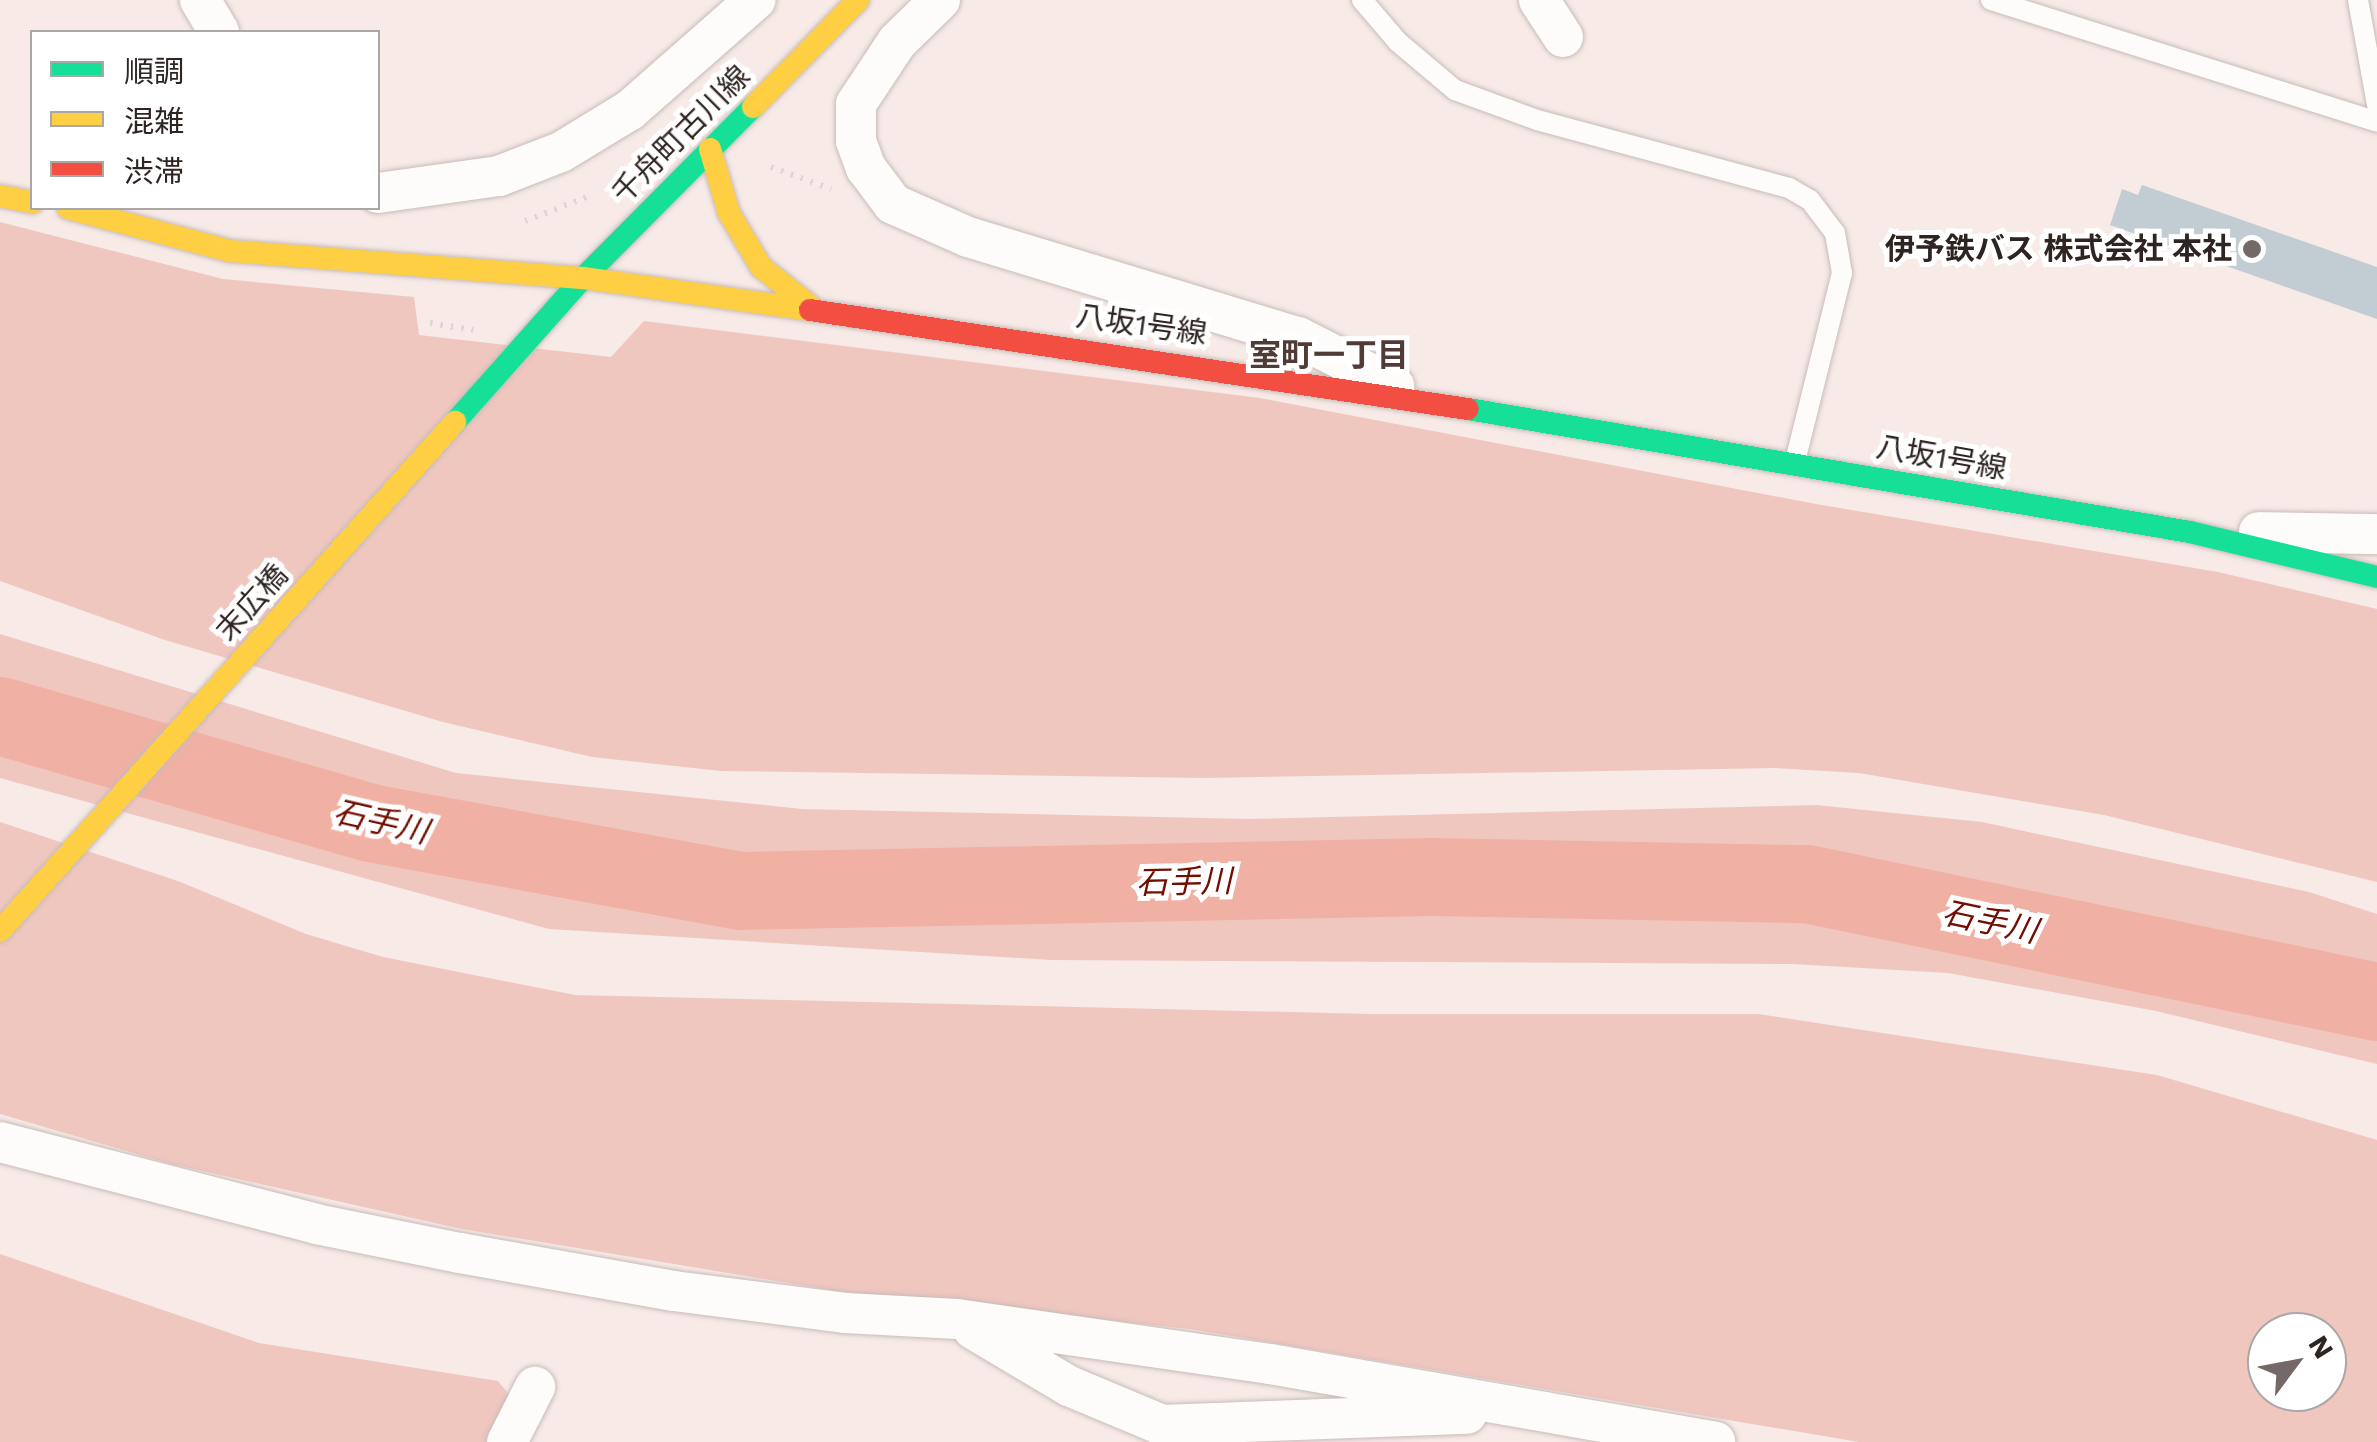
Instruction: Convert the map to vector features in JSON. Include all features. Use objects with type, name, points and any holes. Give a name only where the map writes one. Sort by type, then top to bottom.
[{"type":"street","points":[[200,0],[218,30]]},
{"type":"street","points":[[380,193],[499,176],[561,152],[630,110],[756,0]]},
{"type":"street","name":"千舟町古川線","points":[[549,315],[858,0]]},
{"type":"street","points":[[940,0],[897,42],[856,104],[856,141],[866,168],[894,204],[968,238],[1298,337],[1420,402]]},
{"type":"street","points":[[1540,0],[1562,37]]},
{"type":"street","points":[[710,149],[729,213],[761,267],[814,309]]},
{"type":"street","points":[[0,196],[30,202]]},
{"type":"street","name":"八坂1号線","points":[[82,210],[230,251],[583,278],[814,309],[1420,402],[2190,532],[2377,578]]},
{"type":"street","name":"末広橋","points":[[0,930],[549,315]]},
{"type":"street","points":[[2190,532],[2377,534]]},
{"type":"street","points":[[0,1142],[316,1224],[674,1291],[956,1319],[1556,1411],[1715,1442]]},
{"type":"street","points":[[956,1319],[1155,1434],[1205,1442]]},
{"type":"street","points":[[507,1442],[535,1388]]},
{"type":"street","points":[[1155,1434],[1556,1411]]},
{"type":"lane","points":[[1362,0],[1398,42],[1455,90],[1537,120],[1789,188],[1810,200],[1835,234],[1842,273],[1794,464]]},
{"type":"lane","points":[[1992,0],[2377,122]]},
{"type":"lane","points":[[2358,0],[2377,106]]},
{"type":"shaded area","points":[[0,222],[223,279],[414,297],[419,335],[611,357],[644,321],[1260,398],[1816,504],[2218,572],[2377,609],[2377,882],[2104,815],[1859,773],[1774,768],[1205,778],[721,771],[592,757],[443,722],[165,640],[0,581]]},
{"type":"shaded area","points":[[0,634],[456,773],[802,809],[1248,819],[1816,805],[1982,822],[2309,892],[2377,914],[2377,1064],[2156,1011],[1948,973],[1793,964],[1051,960],[549,929],[0,778]]},
{"type":"shaded area","points":[[0,822],[178,881],[306,934],[383,957],[575,995],[1370,1014],[1758,1014],[2157,1075],[2377,1140],[2377,1442],[1859,1442],[1190,1329],[837,1291],[462,1229],[171,1164],[0,1114]]},
{"type":"shaded area","points":[[0,1254],[259,1343],[498,1381],[512,1398],[495,1442],[0,1442]]},
{"type":"building","name":"伊予鉄バス 株式会社 本社","points":[[2142,185],[2377,267],[2377,319],[2110,225],[2122,189],[2138,195]]},
{"type":"waterway","name":"石手川","points":[[0,716],[370,823],[740,891],[1431,877],[1807,884],[2377,1002]]},
{"type":"traffic: fast","points":[[455,422],[583,278],[753,107]]},
{"type":"traffic: fast","points":[[1468,409],[2190,532],[2377,577]]},
{"type":"traffic: slow","points":[[753,107],[858,0]]},
{"type":"traffic: slow","points":[[710,149],[729,213],[761,267],[814,309]]},
{"type":"traffic: slow","points":[[0,196],[30,202]]},
{"type":"traffic: slow","points":[[76,210],[230,251],[583,278],[810,310]]},
{"type":"traffic: slow","points":[[0,931],[455,422]]},
{"type":"traffic: jam","points":[[810,310],[1468,409]]},
{"type":"place","name":"伊予鉄バス 株式会社 本社","points":[[2252,249]]},
{"type":"district","name":"室町一丁目","points":[[1329,355]]}]
